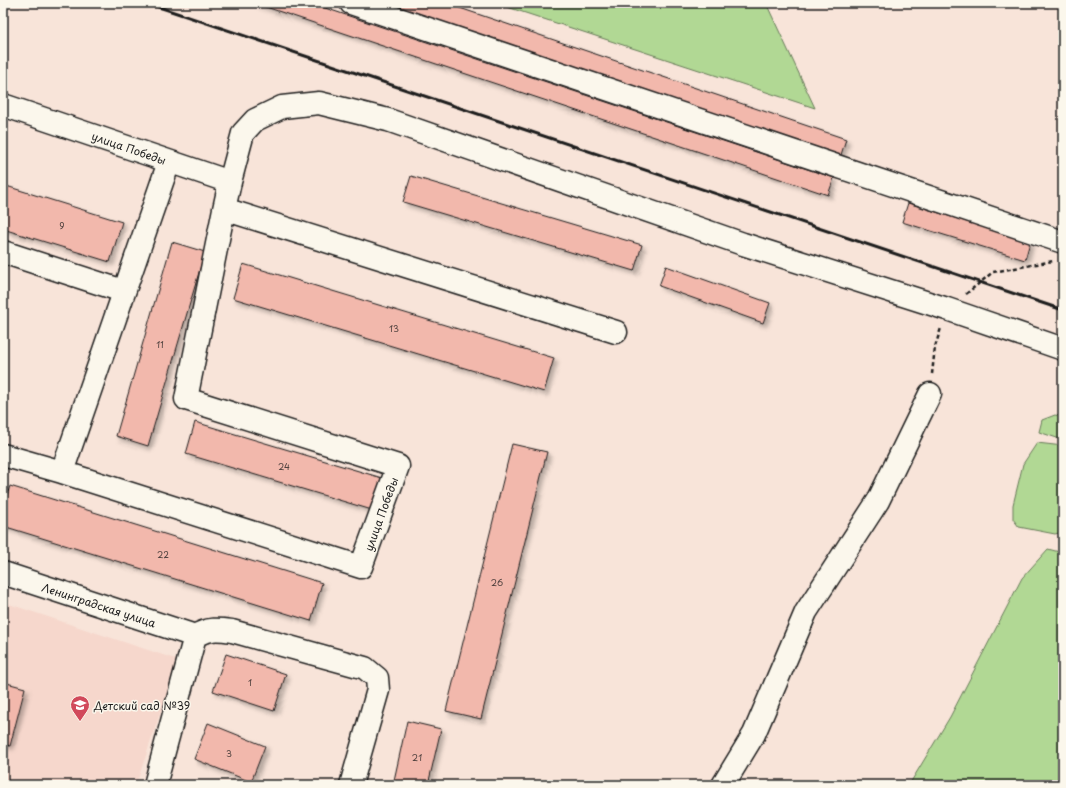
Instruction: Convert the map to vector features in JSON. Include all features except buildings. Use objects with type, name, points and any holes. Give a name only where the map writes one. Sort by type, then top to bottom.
[{"type":"street","points":[[351,3],[1063,242]]},
{"type":"street","points":[[230,182],[243,133],[255,120],[282,107],[319,103],[388,120],[743,244],[947,308],[1063,349]]},
{"type":"street","name":"улица Победы","points":[[3,105],[230,182],[186,399],[398,466],[361,567],[62,472]]},
{"type":"street","points":[[3,455],[62,472],[123,291],[169,162]]},
{"type":"street","points":[[224,209],[616,332]]},
{"type":"street","points":[[3,252],[123,291]]},
{"type":"street","points":[[723,785],[754,734],[806,612],[878,501],[930,394]]},
{"type":"street","name":"Ленинградская улица","points":[[3,574],[195,636]]},
{"type":"street","points":[[155,785],[195,636],[203,631],[213,629],[232,631],[365,668],[377,678],[378,690],[351,785]]},
{"type":"shaded area","name":"Детский сад №39","points":[[3,602],[178,660],[136,785],[3,785]]},
{"type":"green space","points":[[495,3],[766,3],[815,108]]},
{"type":"green space","points":[[1055,415],[1063,417],[1063,440],[1039,432],[1042,420]]},
{"type":"green space","points":[[1037,443],[1063,446],[1063,532],[1055,534],[1019,527],[1013,519],[1013,505],[1023,464]]},
{"type":"green space","points":[[1048,549],[1063,553],[1063,785],[909,785],[950,717],[1022,578]]},
{"type":"railway","points":[[147,3],[1063,310]]},
{"type":"place","name":"Детский сад №39","points":[[80,722]]}]
